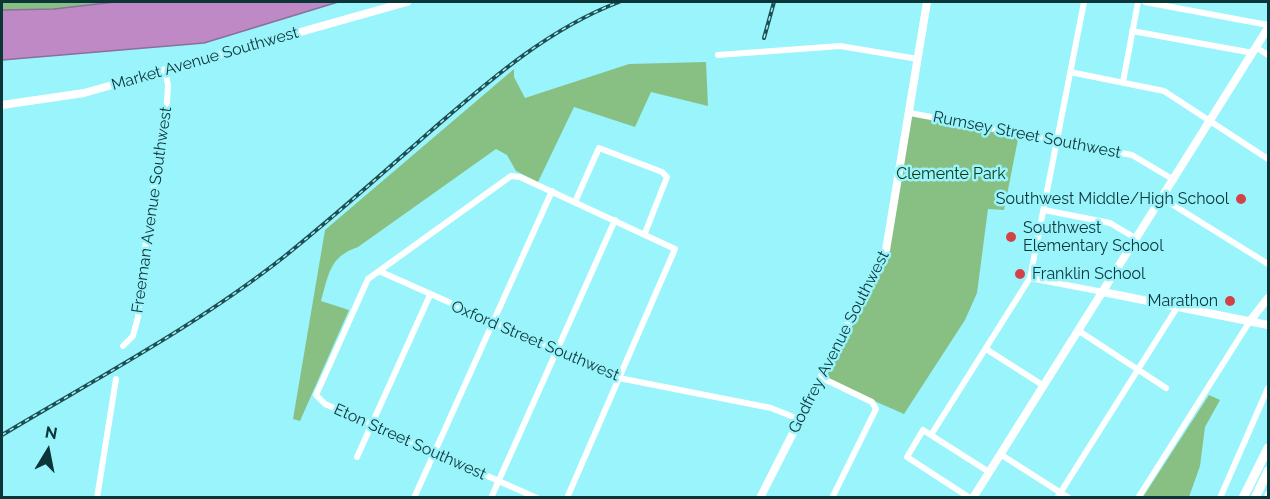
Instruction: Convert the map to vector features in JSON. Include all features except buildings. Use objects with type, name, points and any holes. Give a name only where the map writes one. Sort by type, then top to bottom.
[{"type":"highway","points":[[1243,498],[1269,448]]},
{"type":"highway","points":[[1257,498],[1269,471]]},
{"type":"highway","points":[[1257,498],[1269,483]]},
{"type":"main road","name":"Market Avenue Southwest","points":[[2,105],[84,93],[407,2]]},
{"type":"main road","name":"Godfrey Avenue Southwest","points":[[760,498],[886,250],[927,2]]},
{"type":"main road","points":[[971,498],[1079,332],[1269,27]]},
{"type":"main road","points":[[1103,292],[1265,324]]},
{"type":"main road","points":[[1250,321],[1269,298]]},
{"type":"street","points":[[931,435],[1030,278],[1084,2]]},
{"type":"street","points":[[1123,82],[1138,2]]},
{"type":"street","points":[[1145,2],[1269,27]]},
{"type":"street","points":[[1132,31],[1269,55]]},
{"type":"street","points":[[718,55],[840,45],[918,59]]},
{"type":"street","name":"Freeman Avenue Southwest","points":[[123,346],[133,336],[138,317],[146,240],[167,102],[168,85],[165,70]]},
{"type":"street","points":[[1070,72],[1164,91],[1269,159]]},
{"type":"street","name":"Rumsey Street Southwest","points":[[910,113],[1139,158],[1174,180]]},
{"type":"street","points":[[574,202],[599,148],[662,172],[667,177],[645,234]]},
{"type":"street","points":[[379,271],[511,176],[520,177],[552,191],[675,249],[567,498]]},
{"type":"street","points":[[414,498],[552,191]]},
{"type":"street","points":[[1162,198],[1269,264]]},
{"type":"street","points":[[1044,210],[1110,223],[1137,239]]},
{"type":"street","points":[[491,498],[615,220]]},
{"type":"street","name":"Oxford Street Southwest","points":[[379,271],[493,324],[620,378],[771,408],[801,420]]},
{"type":"street","name":"Eton Street Southwest","points":[[379,271],[364,284],[317,388],[317,398],[372,425],[537,498]]},
{"type":"street","points":[[1030,278],[1103,292]]},
{"type":"street","points":[[357,456],[430,295]]},
{"type":"street","points":[[1059,495],[1178,306]]},
{"type":"street","points":[[1138,498],[1250,321]]},
{"type":"street","points":[[1079,332],[1166,388]]},
{"type":"street","points":[[986,349],[1044,386]]},
{"type":"street","points":[[822,378],[872,402],[876,409],[832,498]]},
{"type":"street","points":[[97,498],[116,379]]},
{"type":"street","points":[[1220,498],[1269,388]]},
{"type":"street","points":[[971,498],[907,457],[922,430],[989,472]]},
{"type":"street","points":[[1000,454],[1059,495],[1070,498]]},
{"type":"green space","points":[[2,2],[115,2],[54,9],[2,10]]},
{"type":"green space","points":[[706,62],[708,106],[651,92],[635,127],[574,107],[538,182],[516,171],[507,155],[496,149],[358,247],[341,256],[332,268],[321,301],[349,310],[300,421],[293,419],[325,230],[514,69],[514,77],[525,98],[629,64]]},
{"type":"green space","name":"Clemente Park","points":[[910,113],[1019,134],[1004,210],[988,209],[977,293],[965,320],[904,414],[822,378],[885,254]]},
{"type":"green space","points":[[1209,395],[1220,400],[1205,427],[1200,466],[1189,497],[1143,497]]},
{"type":"shaded area","points":[[115,2],[338,2],[204,43],[2,60],[2,10],[54,9]]},
{"type":"railway","points":[[2,435],[182,328],[252,281],[323,225],[498,74],[568,26],[619,2]]},
{"type":"railway","points":[[764,38],[774,2]]},
{"type":"place","name":"Southwest Middle/High School","points":[[1241,199]]},
{"type":"place","name":"Southwest Elementary School","points":[[1011,237]]},
{"type":"place","name":"Franklin School","points":[[1020,274]]},
{"type":"place","name":"Marathon","points":[[1230,301]]}]
